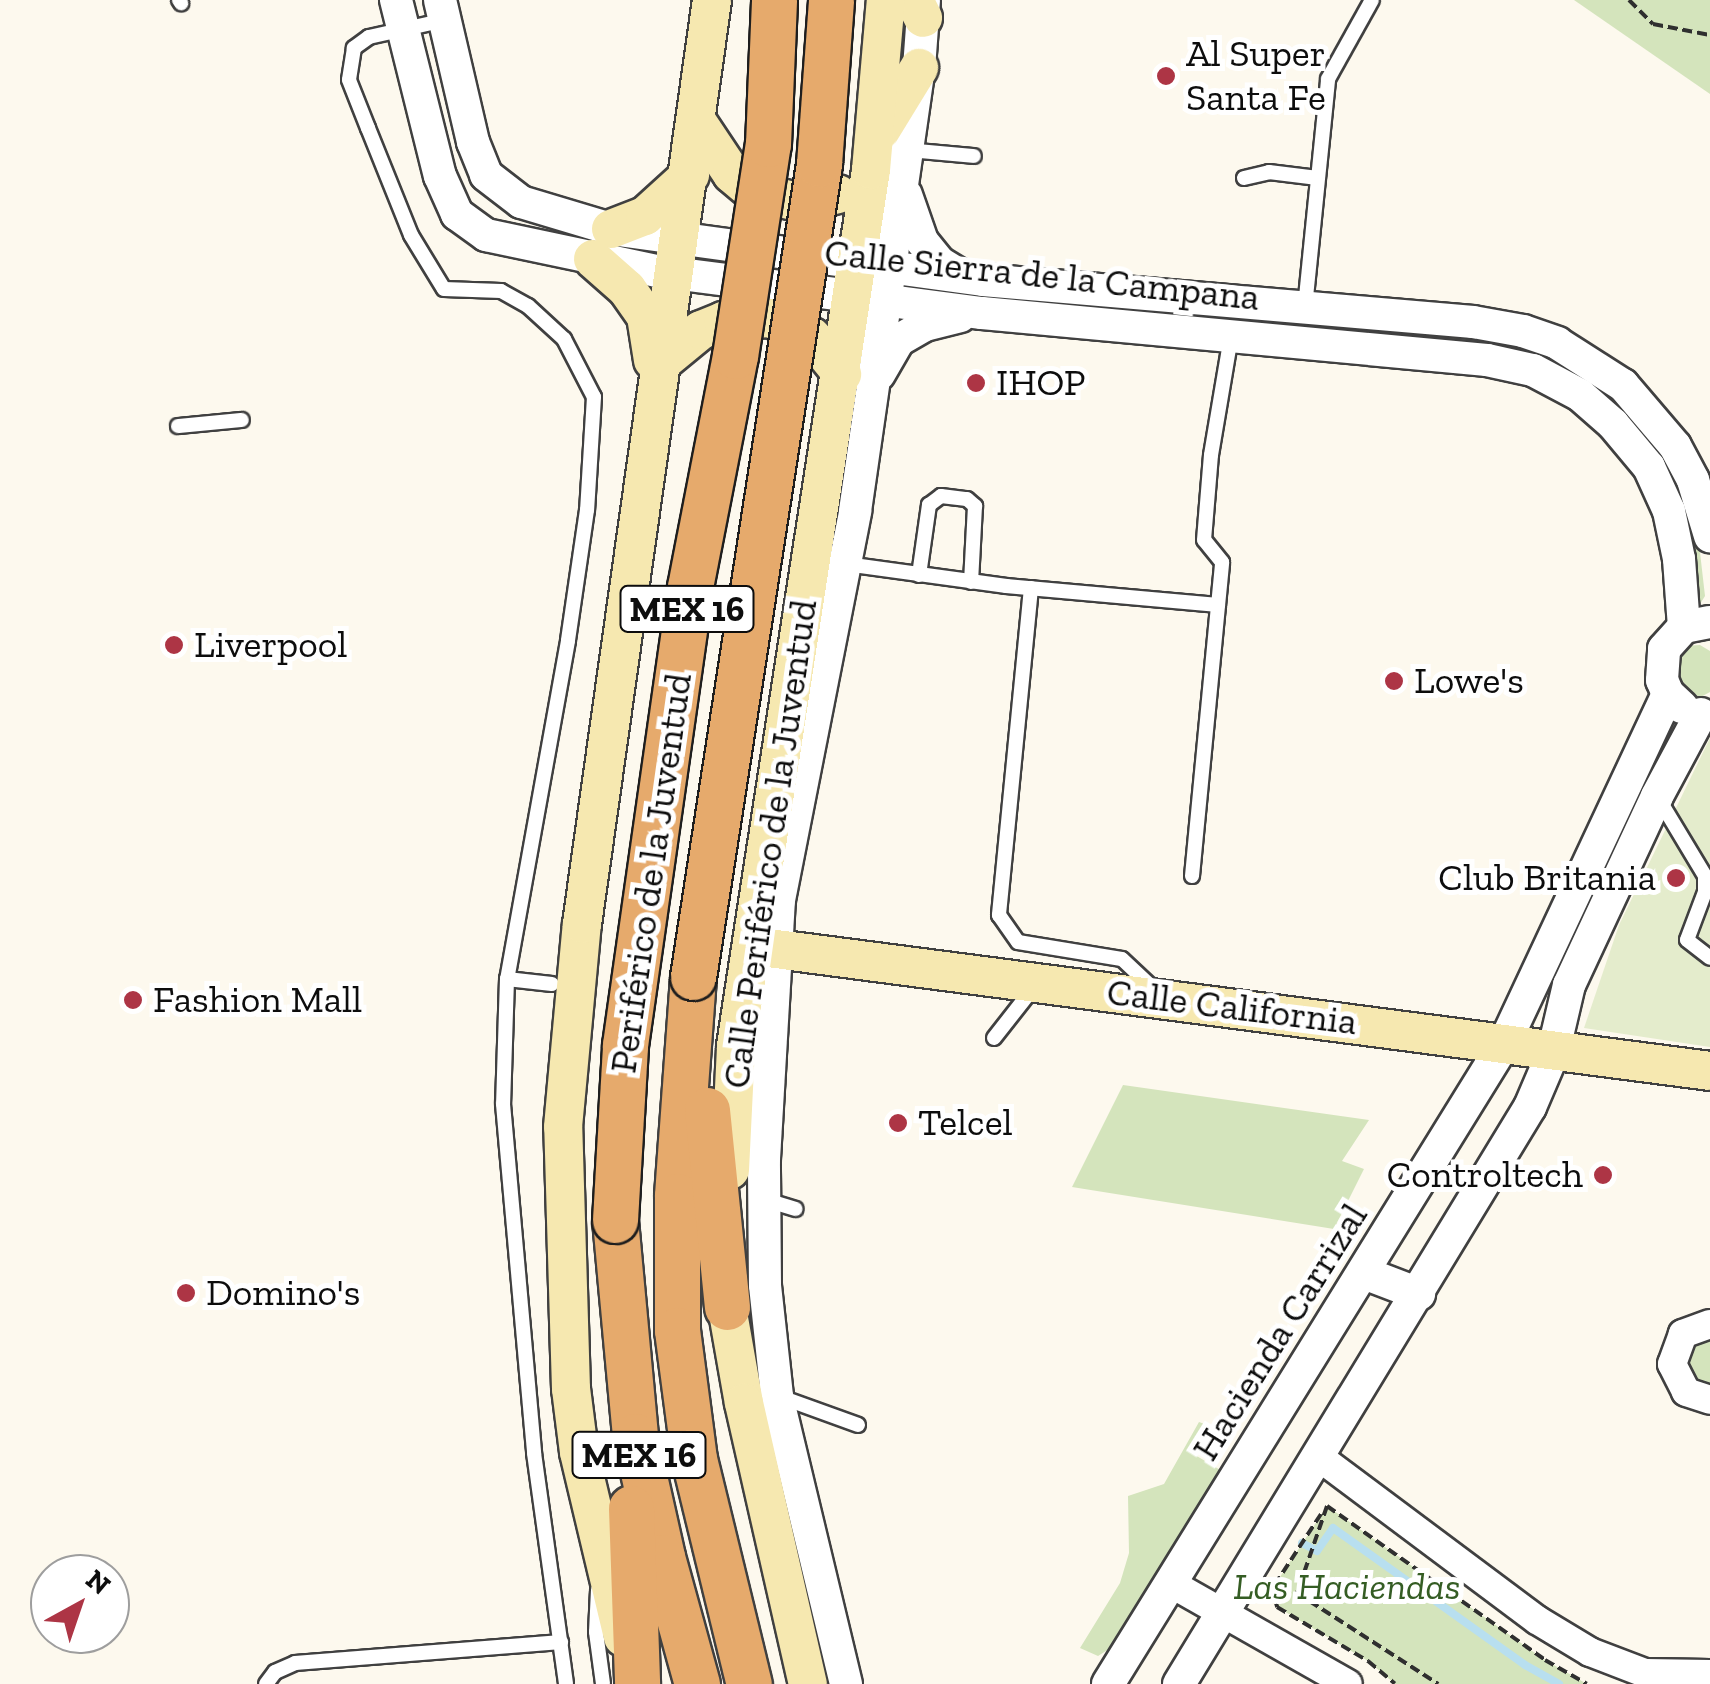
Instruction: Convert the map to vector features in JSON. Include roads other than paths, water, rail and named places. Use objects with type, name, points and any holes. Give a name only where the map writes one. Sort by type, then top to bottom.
[{"type":"highway","name":"Periférico de la Juventud","points":[[697,1684],[662,1557],[635,1436],[615,1220],[626,1045],[684,625],[768,144],[774,0]]},
{"type":"highway","name":"Periférico de la Juventud","points":[[749,1684],[694,1459],[677,1330],[677,1196],[692,985],[819,164],[831,0]]},
{"type":"highway","points":[[692,985],[727,1307]]},
{"type":"highway","points":[[635,1436],[631,1504],[636,1684]]},
{"type":"main road","points":[[636,1684],[579,1452],[569,1350],[563,1146],[582,924],[698,123],[712,0]]},
{"type":"main road","name":"Calle Periférico de la Juventud","points":[[808,1684],[751,1437],[727,1307],[731,1113],[736,1046],[764,948],[858,378],[889,161],[886,0]]},
{"type":"main road","points":[[698,123],[732,174],[752,190],[776,200],[802,203],[828,199],[852,188],[889,161],[920,68]]},
{"type":"main road","points":[[656,405],[646,316],[602,244],[645,216],[690,175]]},
{"type":"main road","points":[[662,362],[702,330],[723,321],[770,318],[812,337],[858,378]]},
{"type":"main road","points":[[569,1350],[546,1268],[543,1208],[552,984],[610,590],[639,521]]},
{"type":"main road","name":"Calle California","points":[[764,948],[1505,1042],[1553,1053],[1710,1070]]},
{"type":"street","points":[[920,6],[920,68]]},
{"type":"street","name":"Calle Sierra de la Campana","points":[[442,10],[473,142],[486,175],[521,202],[602,244]]},
{"type":"street","name":"Calle Sierra de la Campana","points":[[400,14],[440,176],[457,214],[486,236],[602,244],[871,282],[982,313],[1412,352],[1487,360],[1533,370],[1580,394],[1614,424],[1649,467],[1669,512],[1697,624]]},
{"type":"street","points":[[889,161],[922,241],[940,263],[964,278]]},
{"type":"street","name":"Calle Sierra de la Campana","points":[[871,282],[964,278],[1411,317],[1523,331],[1557,343],[1622,385],[1675,446],[1693,480],[1710,536]]},
{"type":"street","points":[[1080,322],[1082,288]]},
{"type":"street","points":[[846,1684],[778,1396],[764,1285],[762,1199],[770,1159],[764,948],[846,564],[858,378],[899,340],[945,317],[982,313]]},
{"type":"street","points":[[1411,317],[1412,352]]},
{"type":"street","points":[[1179,1684],[1530,1108],[1553,1053],[1569,985],[1657,796],[1705,714],[1677,704],[1668,694],[1660,664],[1664,649],[1697,624]]},
{"type":"street","name":"Hacienda Carrizal","points":[[1108,1684],[1505,1042],[1668,694]]},
{"type":"street","points":[[1364,1273],[1419,1294]]},
{"type":"street","points":[[1710,1324],[1683,1334],[1672,1364],[1676,1379],[1686,1392],[1710,1400]]},
{"type":"street","points":[[1319,1456],[1522,1610],[1590,1652],[1645,1673],[1710,1674]]},
{"type":"street","points":[[1172,1584],[1330,1679]]},
{"type":"lane","points":[[1302,342],[1328,79],[1372,0]]},
{"type":"lane","points":[[442,10],[400,14],[354,48],[350,80],[368,128],[411,236],[444,288],[501,291],[528,306],[564,339],[594,397],[588,510],[507,979],[503,1104],[516,1274],[566,1684]]},
{"type":"lane","points":[[889,161],[974,156]]},
{"type":"lane","points":[[1244,178],[1269,172],[1318,178]]},
{"type":"lane","points":[[1192,876],[1222,562],[1204,540],[1210,455],[1231,336]]},
{"type":"lane","points":[[178,426],[242,420]]},
{"type":"lane","points":[[919,575],[928,505],[941,496],[967,499],[975,506],[971,582]]},
{"type":"lane","points":[[846,564],[971,582],[1218,604]]},
{"type":"lane","points":[[1031,588],[999,916],[1010,936],[1028,946],[1122,959],[1147,979],[1160,998]]},
{"type":"lane","points":[[1657,796],[1702,866],[1708,893],[1687,940],[1710,958]]},
{"type":"lane","points":[[507,979],[552,984]]},
{"type":"lane","points":[[994,1038],[1038,982]]},
{"type":"lane","points":[[762,1199],[796,1209]]},
{"type":"lane","points":[[778,1396],[858,1425]]},
{"type":"lane","points":[[600,1544],[596,1632],[604,1684]]},
{"type":"lane","points":[[266,1684],[275,1672],[295,1664],[561,1642]]},
{"type":"waterway","points":[[1302,1543],[1317,1551],[1333,1528],[1525,1665],[1559,1684]]},
{"type":"place","name":"Al Super Santa Fe","points":[[1166,76]]},
{"type":"place","name":"IHOP","points":[[976,383]]},
{"type":"place","name":"Liverpool","points":[[174,645]]},
{"type":"place","name":"Lowe's","points":[[1394,681]]},
{"type":"place","name":"Club Britania","points":[[1676,878]]},
{"type":"place","name":"Fashion Mall","points":[[133,1000]]},
{"type":"place","name":"Telcel","points":[[898,1123]]},
{"type":"place","name":"Controltech","points":[[1603,1175]]},
{"type":"place","name":"Domino's","points":[[186,1293]]},
{"type":"park label","name":"Las Haciendas","points":[[1347,1587]]}]
